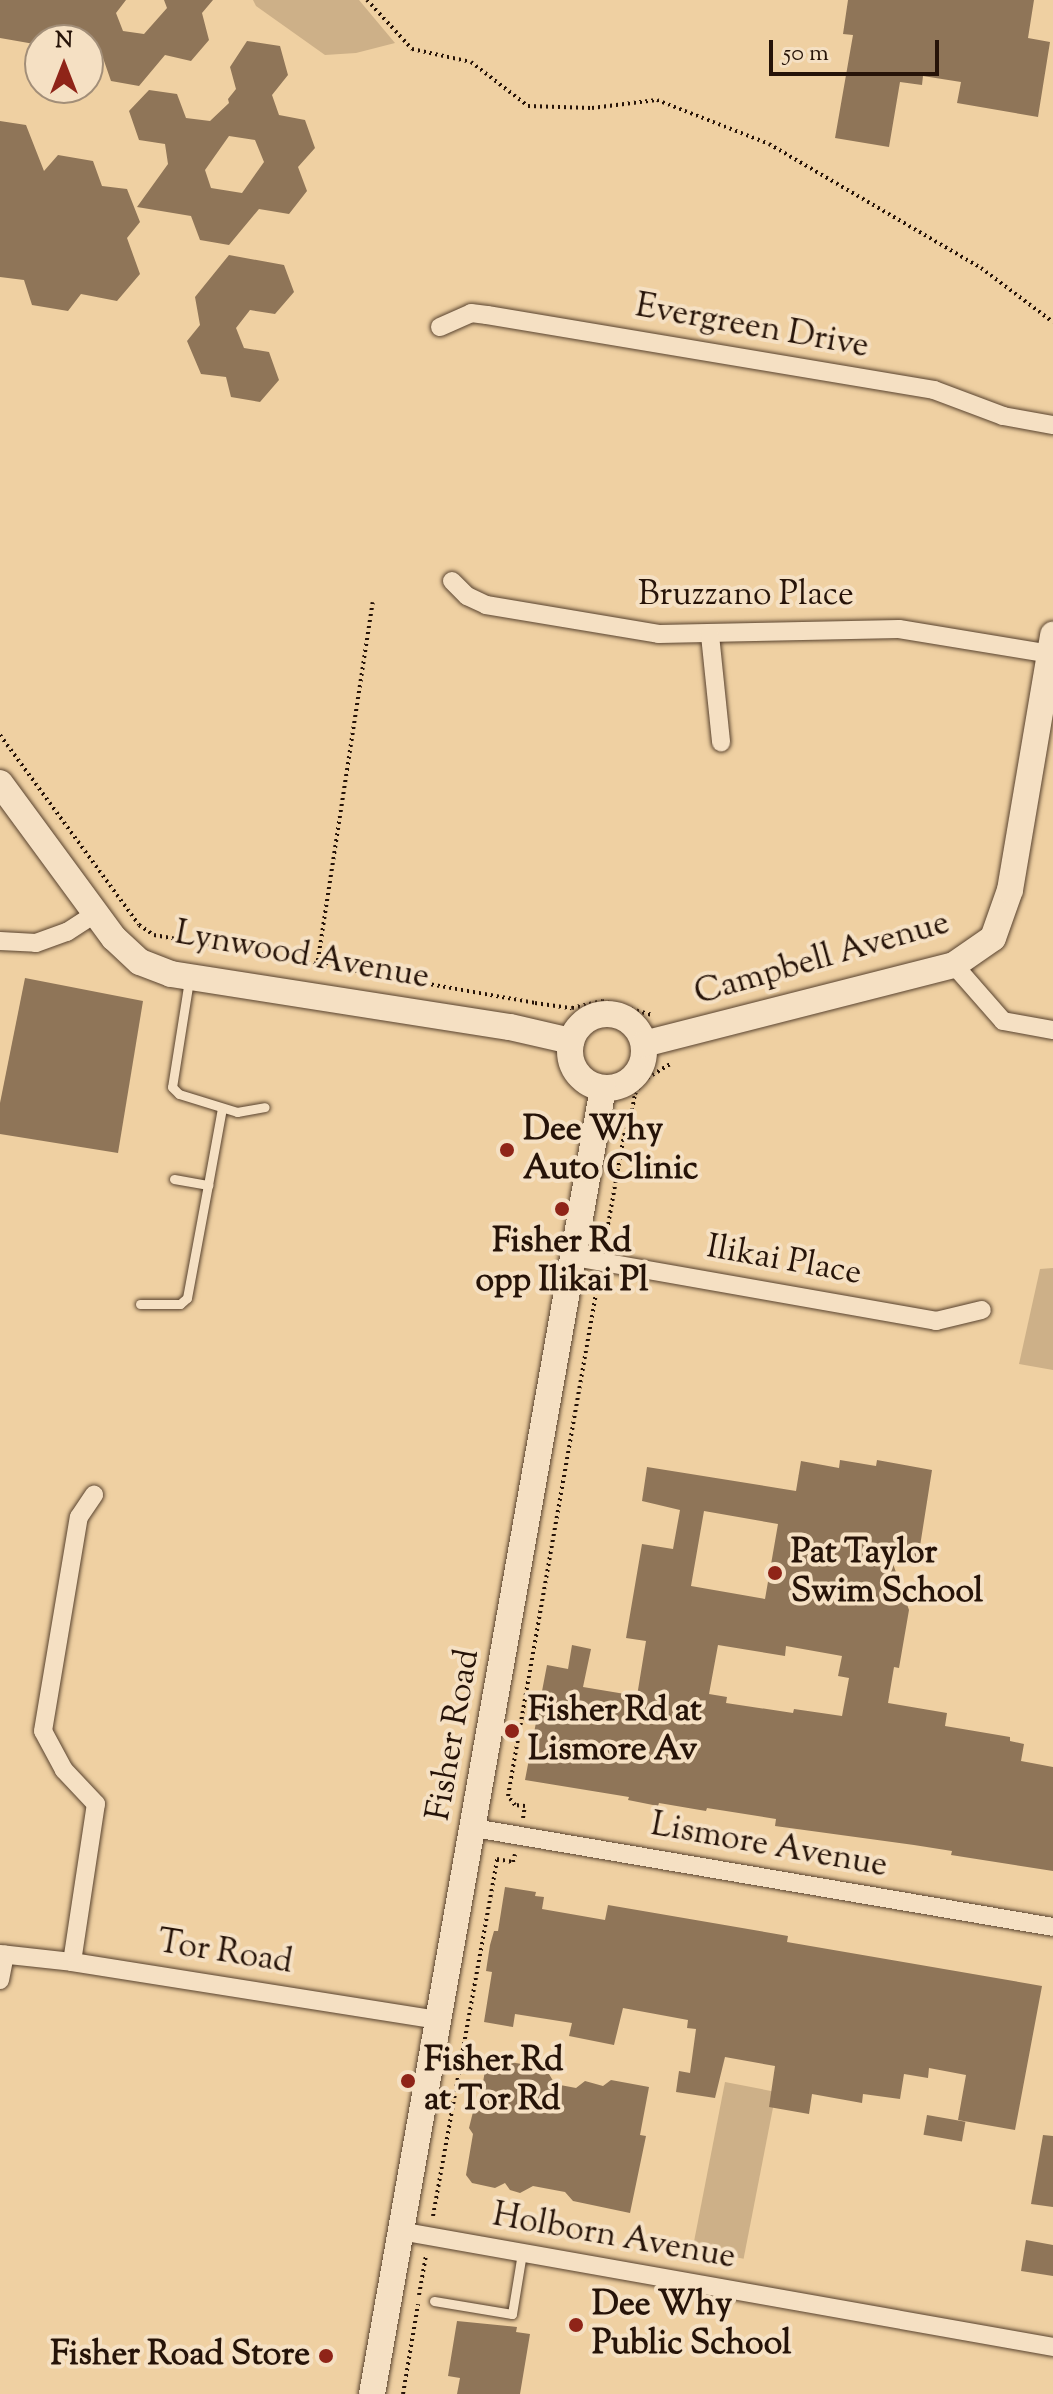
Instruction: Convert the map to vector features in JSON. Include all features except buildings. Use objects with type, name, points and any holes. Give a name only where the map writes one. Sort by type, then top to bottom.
[{"type":"main road","name":"Campbell Avenue","points":[[644,1044],[954,965],[993,938],[1005,910],[1050,659]]},
{"type":"main road","name":"Lynwood Avenue","points":[[0,783],[95,914],[114,938],[140,962],[189,977],[510,1027],[571,1041]]},
{"type":"main road","points":[[609,1014],[632,1023],[644,1044],[638,1073],[623,1085],[603,1088],[591,1085],[573,1066],[571,1041],[585,1021],[609,1014]]},
{"type":"main road","name":"Fisher Road","points":[[372,2394],[603,1088]]},
{"type":"street","name":"Evergreen Drive","points":[[440,327],[471,313],[487,315],[934,390],[1003,416],[1053,425]]},
{"type":"street","name":"Bruzzano Place","points":[[452,581],[467,596],[486,605],[659,634],[899,629],[1050,659]]},
{"type":"street","points":[[710,635],[721,742]]},
{"type":"street","points":[[0,941],[20,944],[50,939],[95,914]]},
{"type":"street","points":[[954,965],[1003,1021],[1053,1030]]},
{"type":"street","name":"Ilikai Place","points":[[574,1257],[936,1321],[982,1310]]},
{"type":"street","points":[[72,1962],[96,1804],[64,1770],[43,1731],[79,1517],[94,1495]]},
{"type":"street","name":"Lismore Avenue","points":[[474,1828],[1053,1927]]},
{"type":"street","points":[[0,1980],[2,1954]]},
{"type":"street","name":"Tor Road","points":[[2,1954],[72,1962],[440,2020]]},
{"type":"street","name":"Holborn Avenue","points":[[400,2231],[1053,2347]]},
{"type":"lane","points":[[189,977],[172,1087],[179,1094],[222,1108],[252,1112],[265,1107]]},
{"type":"lane","points":[[140,1304],[180,1304],[187,1298],[222,1108]]},
{"type":"lane","points":[[174,1179],[208,1185]]},
{"type":"lane","points":[[434,2301],[512,2314],[522,2253]]},
{"type":"path","points":[[367,0],[412,49],[471,62],[528,106],[592,108],[657,100],[769,144],[981,268],[1053,322]]},
{"type":"path","points":[[317,966],[373,602]]},
{"type":"path","points":[[0,735],[139,925],[154,935],[183,943],[544,1004],[572,1008],[602,1001],[647,1016],[657,1014]]},
{"type":"path","points":[[525,1806],[515,1805],[508,1796],[624,1135],[630,1122],[635,1094],[642,1081],[673,1063]]},
{"type":"path","points":[[403,2394],[497,1859],[513,1862]]},
{"type":"shaded area","points":[[253,0],[359,0],[395,43],[356,53],[325,55],[256,6]]},
{"type":"shaded area","points":[[1053,1268],[1053,1370],[1019,1364],[1040,1269]]},
{"type":"shaded area","points":[[725,2082],[776,2092],[744,2259],[693,2249]]},
{"type":"place","name":"Dee Why Auto Clinic","points":[[507,1150]]},
{"type":"place","name":"Fisher Rd opp Ilikai Pl","points":[[562,1209]]},
{"type":"place","name":"Pat Taylor Swim School","points":[[775,1573]]},
{"type":"place","name":"Fisher Rd at Lismore Av","points":[[512,1731]]},
{"type":"place","name":"Fisher Rd at Tor Rd","points":[[408,2081]]},
{"type":"place","name":"Dee Why Public School","points":[[576,2325]]},
{"type":"place","name":"Fisher Road Store","points":[[326,2356]]}]
